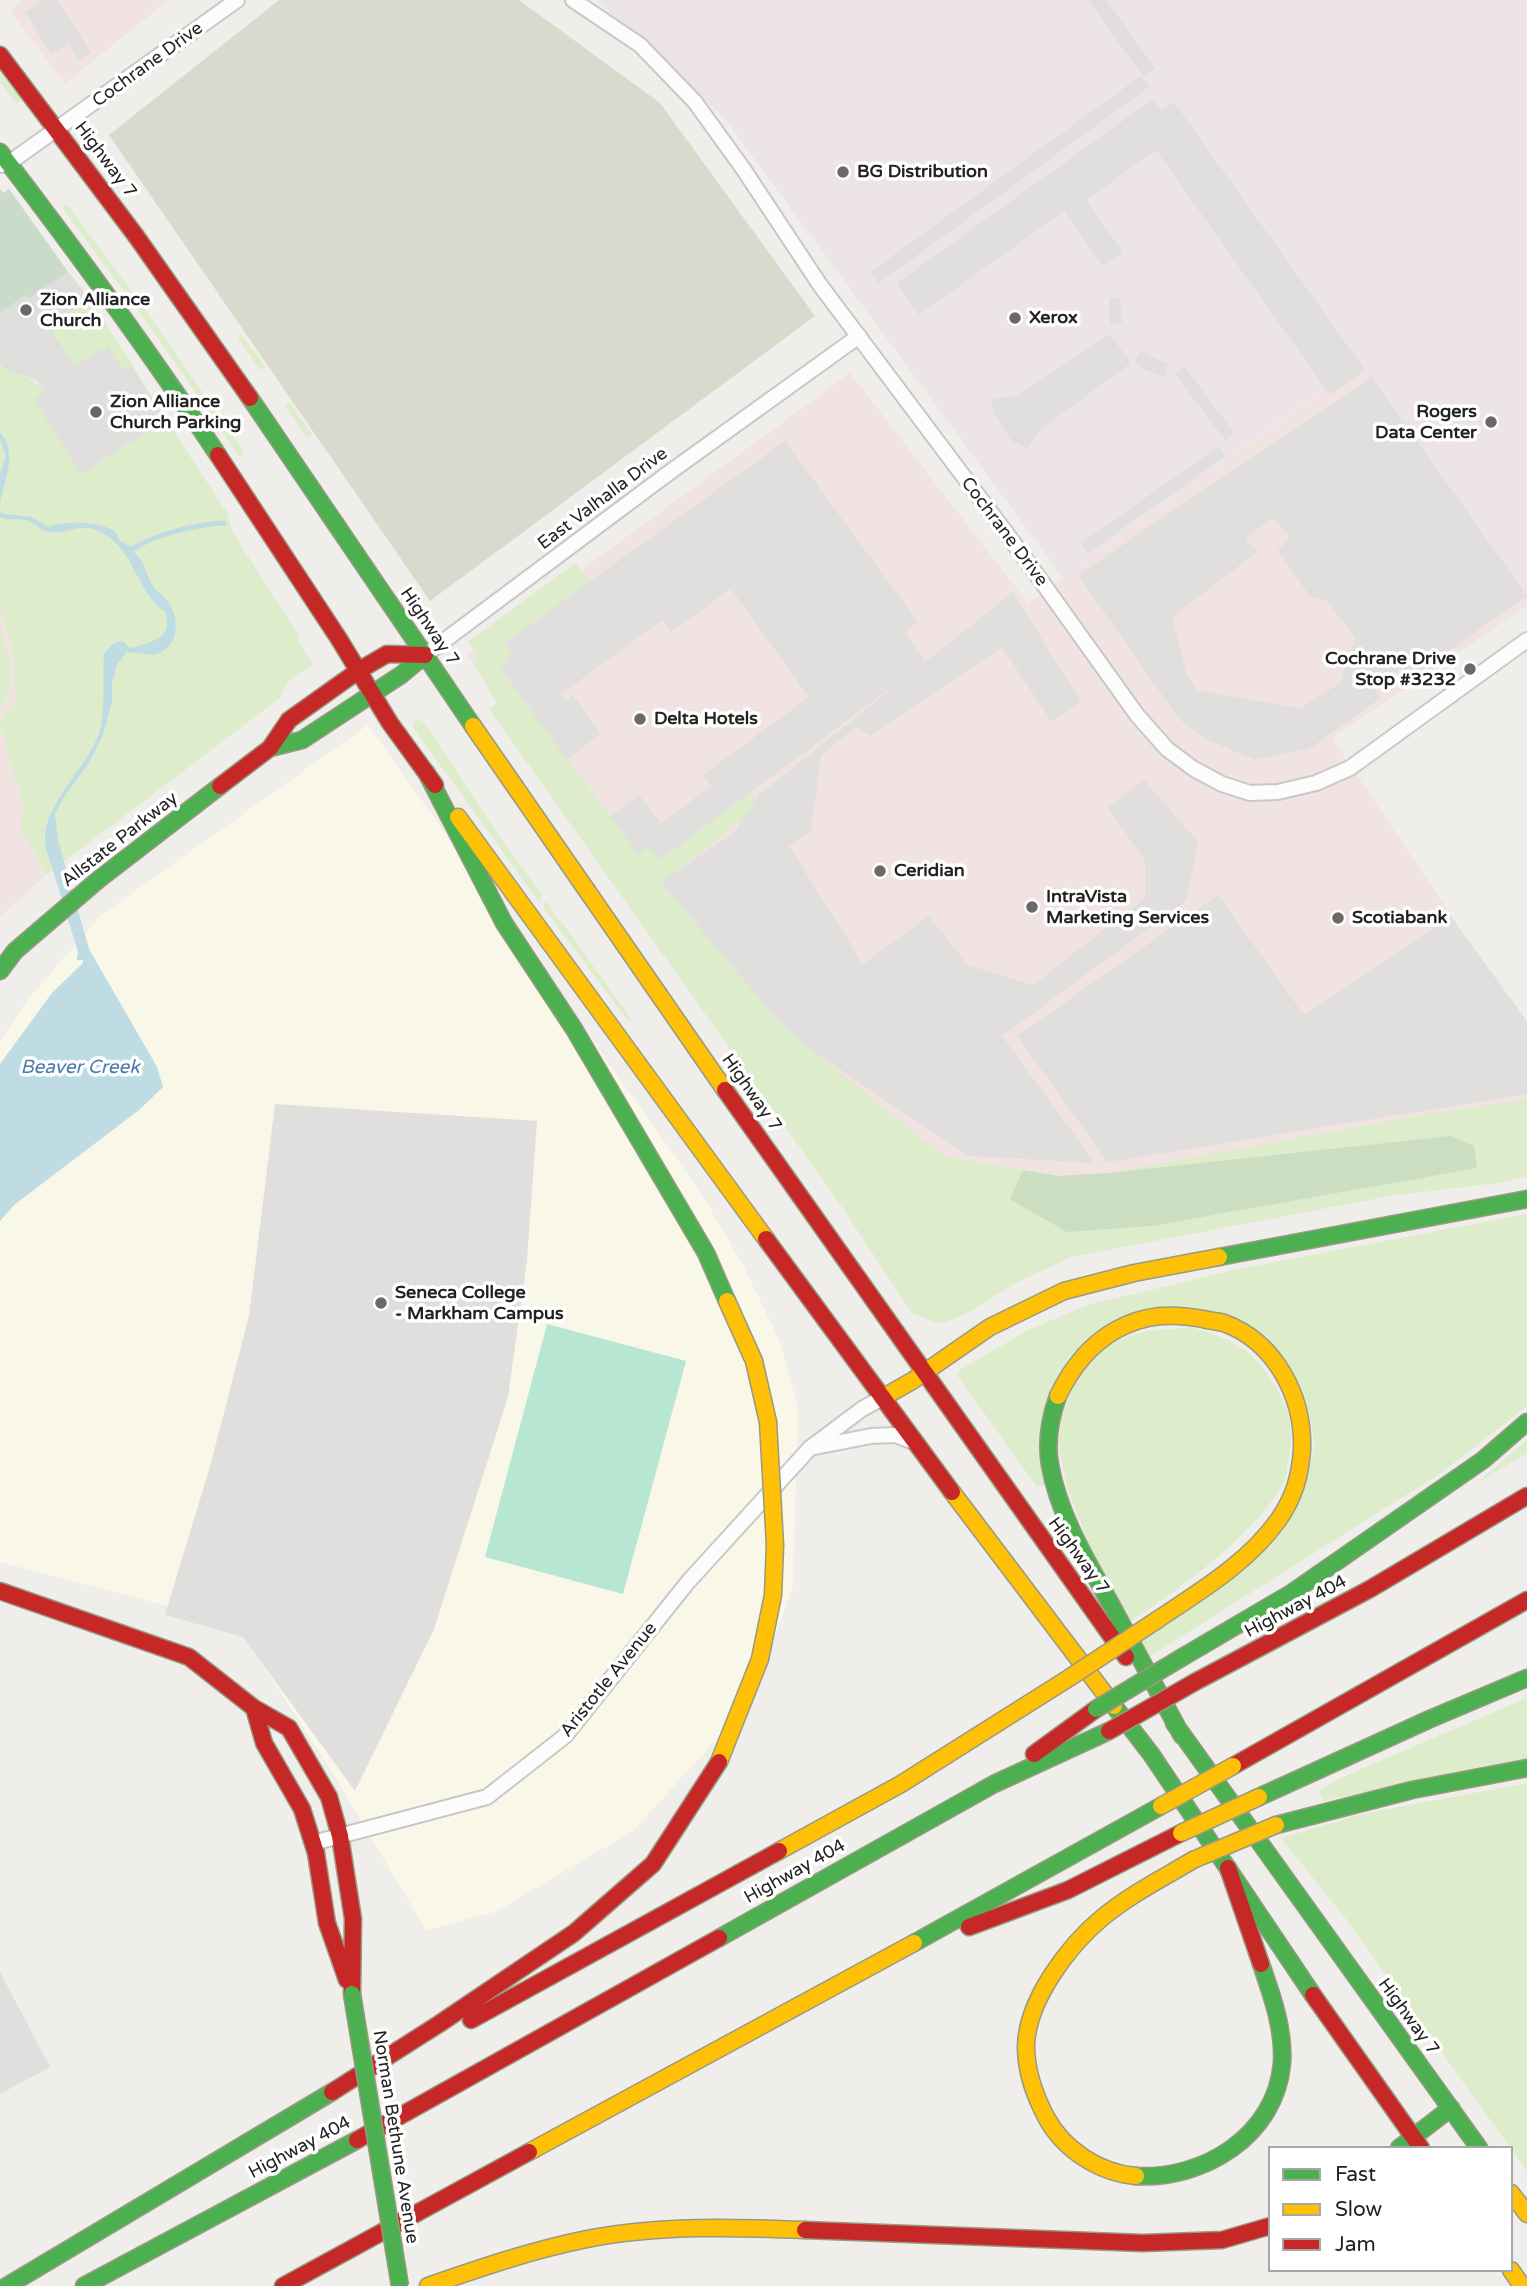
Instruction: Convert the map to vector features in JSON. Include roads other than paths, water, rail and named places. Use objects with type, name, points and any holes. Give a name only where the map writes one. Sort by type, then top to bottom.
[{"type":"main road","name":"Highway 7","points":[[0,55],[125,219],[245,390],[621,943],[1182,1735],[1478,2146]]},
{"type":"main road","points":[[3,160],[82,258],[159,366],[372,695],[426,772],[914,1442],[1151,1754],[1314,1996],[1417,2142],[1451,2108]]},
{"type":"main road","name":"Allstate Parkway","points":[[0,971],[15,951],[98,880],[270,748],[289,720],[387,654],[425,655]]},
{"type":"main road","name":"East Valhalla Drive","points":[[372,695],[425,655]]},
{"type":"main road","name":"Allstate Parkway","points":[[270,748],[302,740],[372,695]]},
{"type":"main road","points":[[6,2286],[282,2123],[439,2024],[574,1933],[653,1864],[722,1757],[760,1659],[773,1595],[775,1545],[768,1422],[754,1361],[706,1254],[574,1029],[504,923],[426,772]]},
{"type":"main road","points":[[882,1398],[990,1327],[1065,1291],[1134,1273],[1527,1199]]},
{"type":"main road","points":[[282,2123],[901,1784],[1069,1678],[1157,1620],[1258,1543],[1279,1518],[1300,1477],[1303,1428],[1297,1400],[1283,1372],[1262,1349],[1227,1324],[1187,1316],[1161,1315],[1107,1335],[1076,1361],[1054,1402],[1048,1444],[1058,1499],[1090,1567],[1182,1735]]},
{"type":"main road","points":[[994,1784],[1096,1709],[1290,1594],[1483,1460],[1527,1422]]},
{"type":"main road","name":"Highway 404","points":[[84,2286],[356,2140],[994,1784],[1109,1731],[1195,1682],[1370,1590],[1527,1496]]},
{"type":"main road","name":"Norman Bethune Avenue","points":[[0,1591],[189,1657],[254,1708],[289,1728],[329,1797],[340,1836],[353,1919],[352,1994]]},
{"type":"main road","points":[[283,2286],[892,1955],[1527,1600]]},
{"type":"main road","points":[[892,1955],[1068,1891],[1181,1833],[1430,1719],[1527,1678]]},
{"type":"main road","name":"Norman Bethune Avenue","points":[[254,1708],[264,1743],[302,1809],[313,1843],[327,1923],[352,1994],[400,2286]]},
{"type":"main road","points":[[1227,1868],[1280,2020],[1283,2052],[1277,2093],[1259,2126],[1230,2152],[1192,2171],[1165,2177],[1132,2176],[1099,2168],[1063,2143],[1041,2112],[1028,2078],[1027,2031],[1042,1992],[1077,1941],[1119,1904],[1193,1860],[1276,1825],[1412,1790],[1527,1768]]},
{"type":"main road","points":[[1513,2196],[1527,2214]]},
{"type":"main road","points":[[428,2286],[512,2257],[588,2239],[665,2230],[788,2229],[1143,2243],[1222,2240],[1268,2227]]},
{"type":"street","name":"Cochrane Drive","points":[[3,160],[57,130],[237,0]]},
{"type":"street","name":"Cochrane Drive","points":[[573,0],[639,45],[695,102],[744,170],[820,285],[1024,557],[1137,715],[1167,749],[1194,769],[1222,784],[1250,793],[1278,792],[1316,783],[1350,768],[1527,640]]},
{"type":"street","name":"East Valhalla Drive","points":[[425,655],[681,464],[859,336]]},
{"type":"street","name":"Aristotle Avenue","points":[[313,1843],[487,1797],[565,1736],[688,1582],[810,1448],[862,1409],[882,1398]]},
{"type":"street","points":[[810,1448],[860,1438],[895,1435],[914,1442]]},
{"type":"water","points":[[0,432],[8,449],[9,466],[0,503],[0,473],[6,456]]},
{"type":"water","name":"Beaver Creek","points":[[0,511],[4,514],[31,517],[48,527],[81,522],[114,530],[120,541],[134,548],[133,551],[141,560],[155,589],[167,600],[174,614],[176,629],[166,649],[152,655],[127,652],[117,664],[112,684],[112,702],[103,735],[90,761],[55,814],[58,840],[89,949],[157,1067],[163,1087],[139,1110],[14,1205],[0,1221],[0,1064],[52,993],[83,963],[83,960],[77,960],[78,952],[47,852],[47,825],[58,799],[99,734],[103,705],[104,654],[118,641],[124,642],[130,648],[159,638],[167,628],[167,621],[165,612],[148,594],[122,550],[103,533],[88,528],[50,532],[26,520],[0,517]]},
{"type":"waterway","points":[[134,548],[177,531],[224,523]]},
{"type":"place","name":"BG Distribution","points":[[843,172]]},
{"type":"place","name":"Zion Alliance Church","points":[[26,310]]},
{"type":"place","name":"Xerox","points":[[1015,318]]},
{"type":"place","name":"Zion Alliance Church Parking","points":[[96,412]]},
{"type":"place","name":"Rogers Data Center","points":[[1491,422]]},
{"type":"place","name":"Cochrane Drive Stop #3232","points":[[1470,669]]},
{"type":"place","name":"Delta Hotels","points":[[640,719]]},
{"type":"place","name":"Ceridian","points":[[880,871]]},
{"type":"place","name":"IntraVista Marketing Services","points":[[1032,907]]},
{"type":"place","name":"Scotiabank","points":[[1338,918]]},
{"type":"place","name":"Seneca College - Markham Campus","points":[[381,1303]]}]
